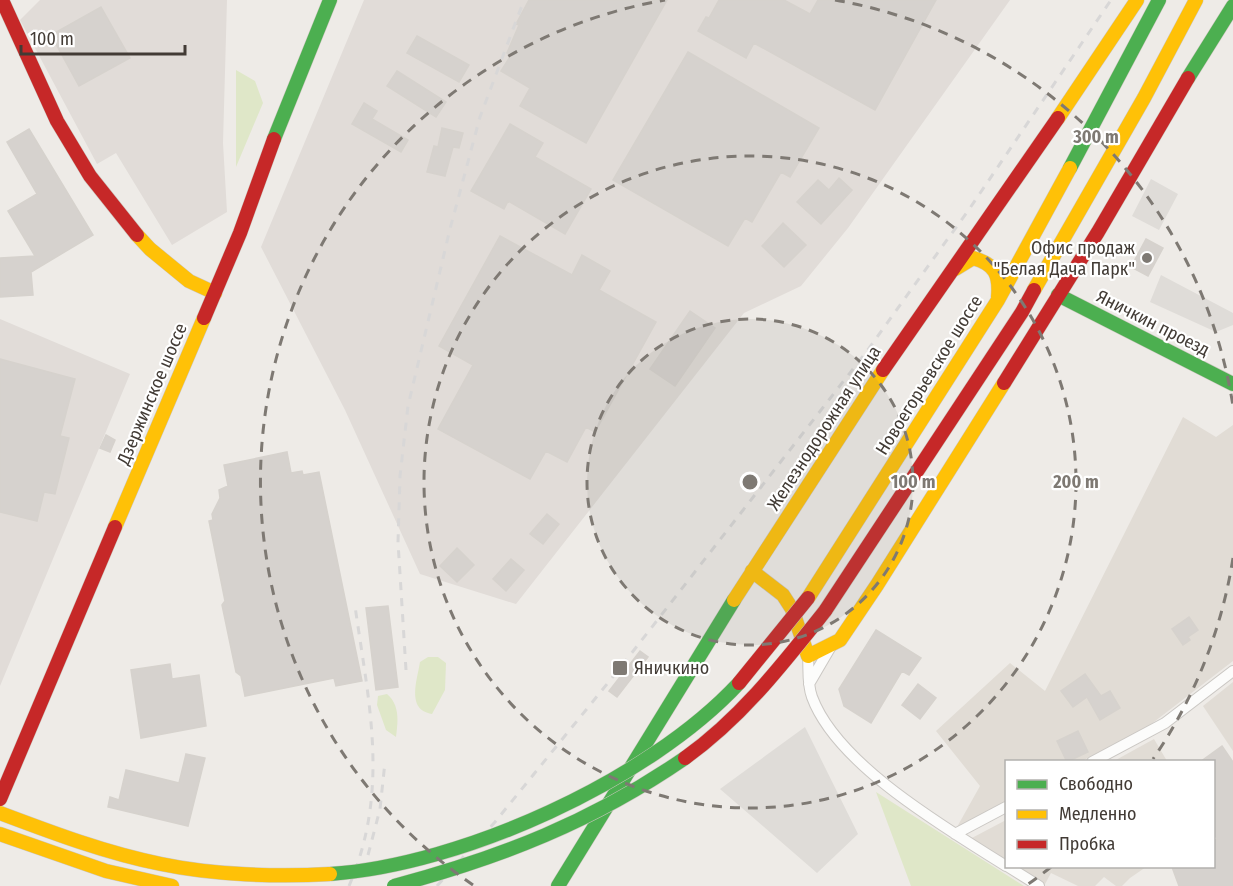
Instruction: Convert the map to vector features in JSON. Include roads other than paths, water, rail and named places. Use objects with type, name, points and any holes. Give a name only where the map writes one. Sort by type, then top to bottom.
[{"type":"main road","points":[[2,0],[57,122],[90,176],[150,249],[189,281],[215,293]]},
{"type":"main road","name":"Дзержинское шоссе","points":[[2,790],[215,293],[330,0]]},
{"type":"main road","name":"Железнодорожная улица","points":[[558,886],[752,571],[880,373],[1033,156],[1137,0]]},
{"type":"main road","name":"Новоегорьевское шоссе","points":[[0,813],[79,842],[153,863],[235,873],[294,875],[352,872],[430,856],[508,829],[584,796],[663,747],[710,711],[745,674],[808,598],[998,300],[1116,84],[1159,0]]},
{"type":"main road","points":[[394,886],[479,862],[546,837],[594,815],[684,759],[724,727],[761,689],[825,611],[1022,312],[1144,98],[1196,0]]},
{"type":"main road","points":[[752,571],[783,595],[792,609],[808,656],[840,640],[878,585],[1058,295],[1233,6]]},
{"type":"main road","points":[[950,273],[973,258],[984,260],[998,274],[1000,285],[998,300]]},
{"type":"main road","name":"Яничкин проезд","points":[[1058,295],[1233,384]]},
{"type":"main road","points":[[0,834],[116,875],[172,886]]},
{"type":"street","points":[[809,684],[833,643]]},
{"type":"street","points":[[808,656],[809,684],[817,708],[834,738],[874,776],[955,834],[1005,865]]},
{"type":"street","points":[[1096,760],[1165,723],[1233,671]]},
{"type":"street","points":[[955,834],[1005,808]]},
{"type":"street","points":[[1010,868],[1038,886]]},
{"type":"railway","points":[[406,670],[398,542],[400,476],[408,406],[450,229],[480,117],[524,0]]},
{"type":"railway","points":[[437,886],[495,822],[620,668],[867,351],[970,208],[1111,0]]},
{"type":"railway","points":[[349,886],[362,850],[373,781],[370,713],[355,606]]},
{"type":"railway","points":[[368,855],[380,809],[385,762]]},
{"type":"place","name":"Офис продаж \"Белая Дача Парк\"","points":[[1147,258]]},
{"type":"place","name":"Яничкино","points":[[620,668]]}]
